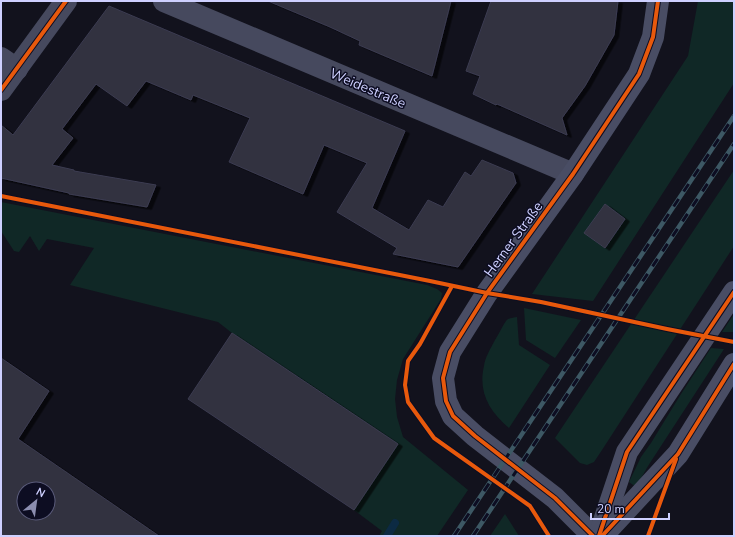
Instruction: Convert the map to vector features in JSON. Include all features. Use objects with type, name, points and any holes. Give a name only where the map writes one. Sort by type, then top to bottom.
[{"type":"main road","name":"Herner Straße","points":[[593,536],[554,498],[475,436],[453,416],[446,401],[443,378],[450,352],[487,293],[573,174],[639,74],[653,37],[658,1]]},
{"type":"main road","points":[[601,536],[627,452],[734,292]]},
{"type":"main road","points":[[601,536],[678,454],[734,364]]},
{"type":"street","points":[[1,90],[9,64],[66,1]]},
{"type":"street","name":"Weidestraße","points":[[164,1],[573,174]]},
{"type":"green space","points":[[698,1],[734,1],[734,83],[593,301],[532,294],[688,56]]},
{"type":"green space","points":[[734,170],[734,246],[594,462],[587,465],[580,463],[555,438]]},
{"type":"green space","points":[[1,202],[427,285],[437,289],[442,293],[441,299],[403,359],[397,380],[395,399],[397,417],[403,437],[468,490],[437,536],[379,536],[382,531],[354,510],[398,444],[232,333],[218,322],[70,285],[94,248],[47,239],[39,251],[30,236],[19,252],[14,251],[1,231]]},
{"type":"green space","points":[[524,308],[581,320],[555,358],[526,340]]},
{"type":"green space","points":[[734,314],[734,332],[722,332]]},
{"type":"green space","points":[[517,317],[519,345],[550,365],[509,428],[496,415],[487,400],[484,393],[483,375],[487,356],[503,326],[508,319]]},
{"type":"green space","points":[[711,348],[724,349],[636,487],[629,482],[641,457]]},
{"type":"green space","points":[[505,514],[519,536],[490,536]]},
{"type":"building","points":[[268,1],[451,1],[432,76],[359,45],[360,41]]},
{"type":"building","points":[[491,1],[618,1],[614,35],[585,86],[562,118],[567,135],[473,94],[480,76],[466,71]]},
{"type":"building","points":[[109,6],[405,131],[372,208],[409,230],[428,200],[443,207],[465,172],[471,176],[482,160],[513,173],[516,183],[458,267],[393,254],[397,248],[337,212],[367,163],[324,145],[303,194],[229,162],[250,118],[193,95],[191,100],[146,81],[127,106],[96,84],[62,129],[73,138],[52,165],[74,171],[156,185],[147,207],[69,194],[1,178],[1,125],[13,135]]},
{"type":"building","points":[[605,204],[625,219],[605,248],[584,233]]},
{"type":"building","points":[[232,333],[398,444],[354,510],[188,399]]},
{"type":"building","points":[[1,358],[49,391],[18,439],[159,536],[1,536]]},
{"type":"waterway","points":[[387,536],[395,523]]},
{"type":"railway","points":[[454,536],[734,116]]},
{"type":"railway","points":[[473,536],[734,144]]},
{"type":"cycle path","points":[[1,90],[66,1]]},
{"type":"cycle path","points":[[593,536],[555,498],[475,436],[453,416],[446,401],[443,378],[450,352],[487,293],[573,174],[639,74],[653,37],[658,1]]},
{"type":"cycle path","points":[[1,196],[487,293],[541,302],[734,342]]},
{"type":"cycle path","points":[[452,286],[420,344],[408,361],[405,385],[408,402],[434,438],[530,506],[549,536]]},
{"type":"cycle path","points":[[599,536],[627,452],[734,292]]},
{"type":"cycle path","points":[[602,536],[678,454],[734,364]]},
{"type":"cycle path","points":[[648,536],[676,459]]}]
